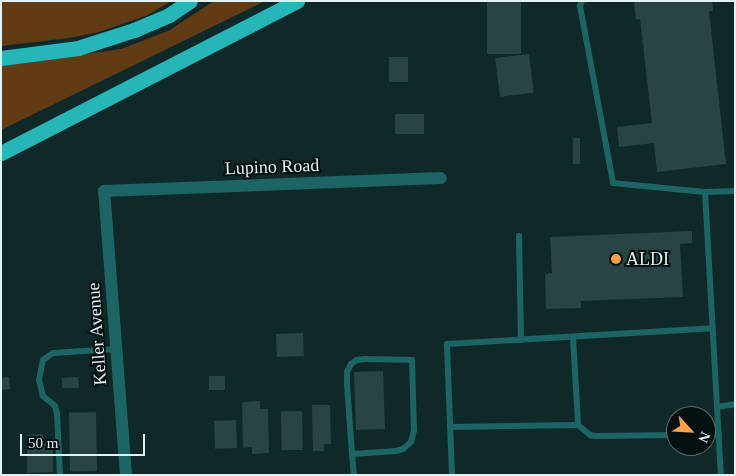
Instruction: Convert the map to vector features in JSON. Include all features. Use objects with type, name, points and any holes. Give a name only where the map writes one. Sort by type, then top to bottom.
[{"type":"highway","points":[[1,58],[78,48],[134,30],[169,15],[190,1]]},
{"type":"highway","points":[[1,152],[298,1]]},
{"type":"street","name":"Lupino Road","points":[[104,191],[441,178]]},
{"type":"street","name":"Keller Avenue","points":[[104,191],[126,475]]},
{"type":"lane","points":[[582,1],[580,6],[613,183],[705,192],[735,191]]},
{"type":"lane","points":[[705,192],[722,475]]},
{"type":"lane","points":[[518,236],[521,340]]},
{"type":"lane","points":[[452,475],[447,344],[713,328]]},
{"type":"lane","points":[[573,336],[578,424]]},
{"type":"lane","points":[[60,475],[55,406],[43,396],[39,380],[43,360],[53,353],[116,348]]},
{"type":"lane","points":[[352,454],[396,451],[403,449],[411,442],[414,430],[412,360],[365,359],[357,360],[351,364],[347,372],[347,384],[352,454],[354,475]]},
{"type":"lane","points":[[717,407],[735,404]]},
{"type":"lane","points":[[450,427],[578,424],[590,435],[596,436],[666,435]]},
{"type":"shaded area","points":[[1,1],[171,1],[148,15],[99,32],[69,38],[1,46]]},
{"type":"shaded area","points":[[214,1],[265,1],[1,130],[1,66],[121,49],[168,31]]},
{"type":"building","points":[[487,1],[521,1],[521,54],[487,54]]},
{"type":"building","points":[[634,1],[712,1],[713,11],[709,11],[726,164],[657,172],[654,143],[619,147],[617,127],[652,123],[640,19],[636,20]]},
{"type":"building","points":[[529,54],[534,93],[500,97],[495,58]]},
{"type":"building","points":[[389,57],[408,57],[408,82],[389,82]]},
{"type":"building","points":[[395,114],[424,114],[424,134],[395,134]]},
{"type":"building","points":[[573,138],[580,138],[580,164],[573,164]]},
{"type":"building","name":"ALDI","points":[[692,231],[692,243],[680,244],[683,297],[581,301],[581,308],[546,309],[545,274],[552,273],[550,237]]},
{"type":"building","points":[[303,333],[304,356],[277,357],[276,334]]},
{"type":"building","points":[[383,371],[385,429],[356,430],[354,372]]},
{"type":"building","points":[[209,376],[225,376],[225,390],[209,390]]},
{"type":"building","points":[[9,377],[10,389],[1,390],[1,378]]},
{"type":"building","points":[[78,377],[79,388],[62,388],[62,378]]},
{"type":"building","points":[[260,401],[260,409],[268,409],[269,453],[252,454],[252,447],[243,448],[242,402]]},
{"type":"building","points":[[312,405],[330,405],[331,444],[324,444],[324,451],[313,451]]},
{"type":"building","points":[[281,411],[302,411],[303,450],[282,450]]},
{"type":"building","points":[[69,412],[96,412],[97,471],[70,471]]},
{"type":"building","points":[[236,420],[237,448],[215,449],[214,421]]},
{"type":"building","points":[[43,434],[43,443],[53,443],[53,472],[27,473],[27,435]]},
{"type":"place","name":"ALDI","points":[[616,259]]}]
